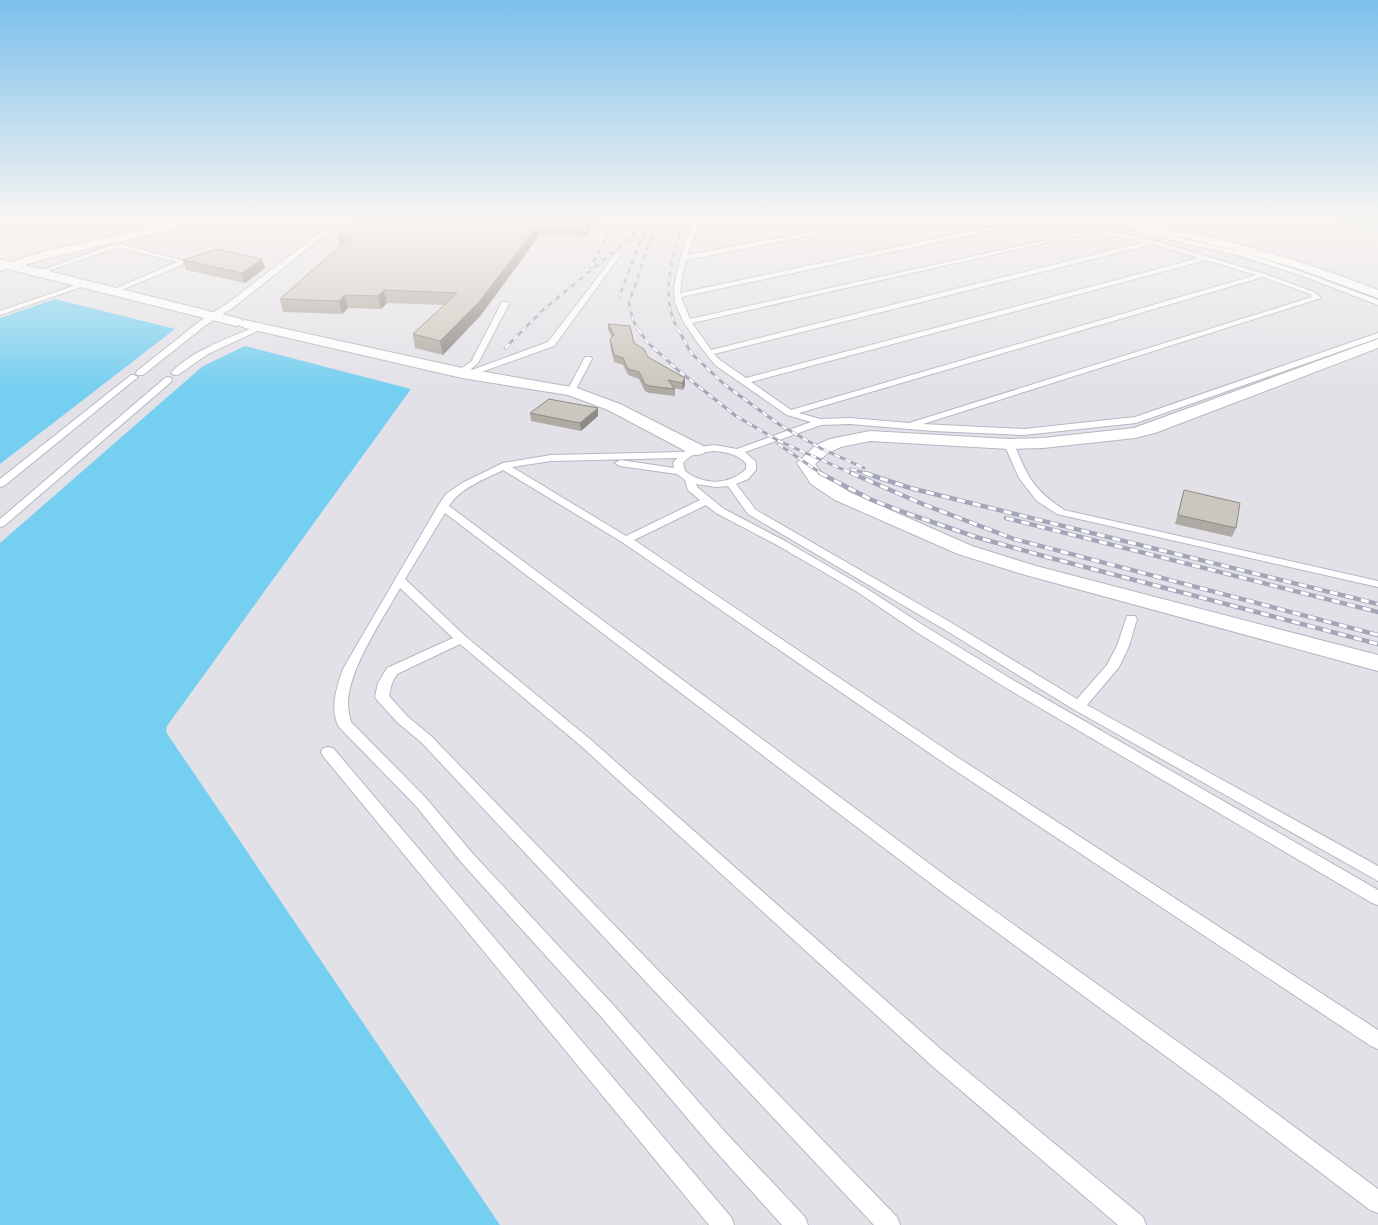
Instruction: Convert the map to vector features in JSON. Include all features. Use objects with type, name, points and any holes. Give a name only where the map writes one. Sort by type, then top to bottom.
[{"type":"street","points":[[52,275],[260,328],[464,373],[571,391],[614,407],[691,453]]},
{"type":"street","points":[[1328,275],[1378,294]]},
{"type":"street","points":[[1378,344],[1150,429],[1093,438],[1043,443],[1009,444],[870,436],[836,443],[822,449],[806,463],[817,480],[842,496],[965,550],[1029,570],[1378,663]]},
{"type":"lane","points":[[114,291],[153,275]]},
{"type":"lane","points":[[0,484],[213,316],[231,305],[269,275]]},
{"type":"lane","points":[[464,373],[551,344],[602,275]]},
{"type":"lane","points":[[678,275],[677,296],[688,322],[708,353],[718,363],[790,413],[820,422]]},
{"type":"lane","points":[[677,296],[773,275]]},
{"type":"lane","points":[[688,322],[896,275]]},
{"type":"lane","points":[[708,353],[1020,275]]},
{"type":"lane","points":[[745,381],[1143,275]]},
{"type":"lane","points":[[790,413],[1261,275]]},
{"type":"lane","points":[[907,426],[1317,298],[1312,293],[1262,275]]},
{"type":"lane","points":[[1304,275],[1378,304]]},
{"type":"lane","points":[[0,313],[85,284]]},
{"type":"lane","points":[[464,373],[474,363],[505,304]]},
{"type":"lane","points":[[0,524],[183,366],[204,353],[260,328]]},
{"type":"lane","points":[[737,452],[820,422],[850,421],[907,426],[1024,432],[1136,420],[1378,335]]},
{"type":"lane","points":[[571,391],[588,359]]},
{"type":"lane","points":[[1009,444],[1022,476],[1040,499],[1061,512],[1378,584]]},
{"type":"lane","points":[[589,458],[680,472],[690,479],[709,484],[730,482],[744,477],[751,470],[751,462],[743,455],[737,452],[714,448],[691,453],[589,458],[551,458],[526,461],[503,466],[466,485],[450,496],[443,506],[349,669],[343,689],[342,700],[344,724],[421,802],[467,858],[610,1014],[718,1139],[797,1225]]},
{"type":"lane","points":[[680,472],[678,463],[691,453]]},
{"type":"lane","points":[[503,466],[626,540],[952,761],[1378,1040]]},
{"type":"lane","points":[[690,479],[692,488],[720,511],[781,543],[860,589],[922,630],[1008,683],[1378,898]]},
{"type":"lane","points":[[730,482],[752,512],[940,622],[1078,706],[1378,874]]},
{"type":"lane","points":[[626,540],[706,500]]},
{"type":"lane","points":[[443,506],[624,640],[944,884],[1221,1084],[1378,1202]]},
{"type":"lane","points":[[399,580],[461,639],[586,743],[937,1058],[1135,1225]]},
{"type":"lane","points":[[1078,706],[1113,667],[1123,646],[1131,619]]},
{"type":"lane","points":[[461,639],[392,671],[385,683],[382,697],[403,720],[437,750],[889,1225]]},
{"type":"lane","points":[[328,752],[723,1225]]},
{"type":"shaded area","points":[[0,275],[1378,275],[1378,1225],[0,1225]]},
{"type":"water","points":[[55,299],[175,329],[0,464],[0,318]]},
{"type":"water","points":[[245,346],[411,389],[167,726],[166,732],[500,1225],[0,1225],[0,543],[203,366]]},
{"type":"building","points":[[307,275],[500,275],[479,302],[440,341],[413,334],[457,293],[384,290],[378,296],[345,295],[339,301],[280,299]]},
{"type":"building","points":[[608,324],[630,326],[634,343],[644,349],[648,357],[685,378],[682,383],[668,380],[675,389],[649,386],[645,384],[639,372],[628,369],[623,358],[614,355],[610,339],[614,335]]},
{"type":"building","points":[[549,399],[598,408],[580,423],[530,413]]},
{"type":"building","points":[[1184,490],[1240,503],[1236,528],[1178,515]]},
{"type":"railway","points":[[505,348],[545,308],[585,275]]},
{"type":"railway","points":[[619,297],[627,275]]},
{"type":"railway","points":[[638,275],[629,303],[633,320],[638,330]]},
{"type":"railway","points":[[670,275],[668,288],[669,302],[672,316],[678,330]]},
{"type":"railway","points":[[638,329],[648,343],[679,371],[736,416],[779,441],[853,474]]},
{"type":"railway","points":[[678,329],[691,353],[725,385],[780,425],[822,449],[864,468]]},
{"type":"railway","points":[[778,444],[822,474]]},
{"type":"railway","points":[[851,469],[868,474]]},
{"type":"railway","points":[[820,473],[872,500],[976,537],[1378,644]]},
{"type":"railway","points":[[851,473],[925,505],[1014,539],[1378,635]]},
{"type":"railway","points":[[868,474],[910,488],[1378,604]]},
{"type":"railway","points":[[1006,518],[1378,612]]}]
